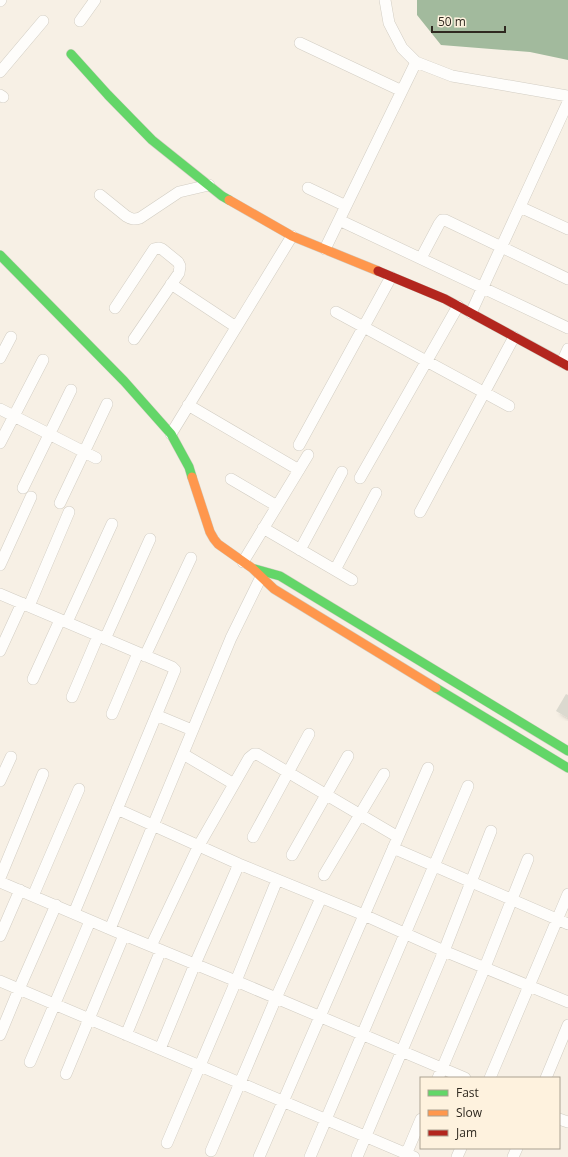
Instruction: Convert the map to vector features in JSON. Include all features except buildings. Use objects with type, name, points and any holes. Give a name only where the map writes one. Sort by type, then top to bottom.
[{"type":"street","points":[[80,21],[95,0]]},
{"type":"street","points":[[385,0],[389,24],[402,48],[416,62],[452,76],[568,96]]},
{"type":"street","points":[[0,72],[43,21]]},
{"type":"street","points":[[300,44],[402,91]]},
{"type":"street","points":[[71,54],[108,96],[152,140],[222,196],[292,236],[445,299],[565,364],[568,349]]},
{"type":"street","points":[[325,249],[416,62]]},
{"type":"street","points":[[471,313],[568,102]]},
{"type":"street","points":[[100,195],[126,216],[131,219],[136,219],[140,218],[180,192],[209,185]]},
{"type":"street","points":[[308,188],[346,206]]},
{"type":"street","points":[[520,207],[568,229]]},
{"type":"street","points":[[339,220],[568,328]]},
{"type":"street","points":[[421,258],[439,224],[442,220],[447,220],[568,279]]},
{"type":"street","points":[[171,434],[292,236]]},
{"type":"street","points":[[115,308],[151,252],[156,248],[162,249],[178,262],[180,266],[179,273],[134,339]]},
{"type":"street","points":[[0,255],[124,381],[171,434],[189,467],[210,532],[218,544],[252,568],[274,589],[568,768]]},
{"type":"street","points":[[299,444],[392,277]]},
{"type":"street","points":[[172,284],[236,327]]},
{"type":"street","points":[[360,478],[458,306]]},
{"type":"street","points":[[336,312],[509,406]]},
{"type":"street","points":[[0,358],[11,337]]},
{"type":"street","points":[[420,512],[514,337]]},
{"type":"street","points":[[0,444],[43,360]]},
{"type":"street","points":[[23,488],[71,390]]},
{"type":"street","points":[[60,503],[107,404]]},
{"type":"street","points":[[188,406],[299,470]]},
{"type":"street","points":[[0,409],[96,458]]},
{"type":"street","points":[[239,559],[264,528],[308,455]]},
{"type":"street","points":[[300,550],[342,472]]},
{"type":"street","points":[[231,479],[277,506]]},
{"type":"street","points":[[335,570],[376,493]]},
{"type":"street","points":[[0,565],[31,497]]},
{"type":"street","points":[[0,650],[25,605],[69,512]]},
{"type":"street","points":[[33,679],[112,524]]},
{"type":"street","points":[[264,528],[352,580]]},
{"type":"street","points":[[72,697],[150,539]]},
{"type":"street","points":[[112,714],[191,558]]},
{"type":"street","points":[[252,568],[280,576],[568,751]]},
{"type":"street","points":[[110,929],[238,621],[261,577]]},
{"type":"street","points":[[0,594],[172,667],[175,670],[74,913]]},
{"type":"street","points":[[156,715],[192,730]]},
{"type":"street","points":[[253,837],[309,734]]},
{"type":"street","points":[[183,754],[234,784]]},
{"type":"street","points":[[126,1035],[156,948],[198,846],[249,758],[254,754],[257,754],[398,837]]},
{"type":"street","points":[[292,855],[348,756]]},
{"type":"street","points":[[0,781],[10,757]]},
{"type":"street","points":[[259,1157],[428,768]]},
{"type":"street","points":[[0,878],[43,774]]},
{"type":"street","points":[[324,874],[384,774]]},
{"type":"street","points":[[310,1157],[468,786]]},
{"type":"street","points":[[33,896],[79,789]]},
{"type":"street","points":[[117,809],[239,864],[406,932],[444,951],[568,1002]]},
{"type":"street","points":[[357,1157],[444,951],[491,831]]},
{"type":"street","points":[[393,848],[568,924]]},
{"type":"street","points":[[440,1073],[485,968],[528,859]]},
{"type":"street","points":[[160,1049],[239,864]]},
{"type":"street","points":[[167,1143],[277,880]]},
{"type":"street","points":[[0,882],[401,1051],[440,1073],[460,1077]]},
{"type":"street","points":[[0,936],[20,890]]},
{"type":"street","points":[[490,1077],[568,894]]},
{"type":"street","points":[[211,1151],[276,998],[321,898]]},
{"type":"street","points":[[0,1035],[56,905]]},
{"type":"street","points":[[30,1062],[90,921]]},
{"type":"street","points":[[66,1074],[124,935]]},
{"type":"street","points":[[0,981],[409,1156],[420,1122]]},
{"type":"street","points":[[546,1077],[568,1025]]},
{"type":"shaded area","points":[[417,0],[568,0],[568,60],[530,52],[441,45],[417,15]]},
{"type":"traffic: fast","points":[[71,54],[152,140],[229,200]]},
{"type":"traffic: fast","points":[[0,255],[124,381],[171,434],[189,467],[192,477]]},
{"type":"traffic: fast","points":[[255,569],[280,576],[568,751]]},
{"type":"traffic: fast","points":[[436,688],[568,768]]},
{"type":"traffic: slow","points":[[229,200],[292,236],[378,271]]},
{"type":"traffic: slow","points":[[192,477],[210,532],[218,544],[252,568],[274,589],[436,688]]},
{"type":"traffic: jam","points":[[378,271],[445,299],[568,366]]}]
